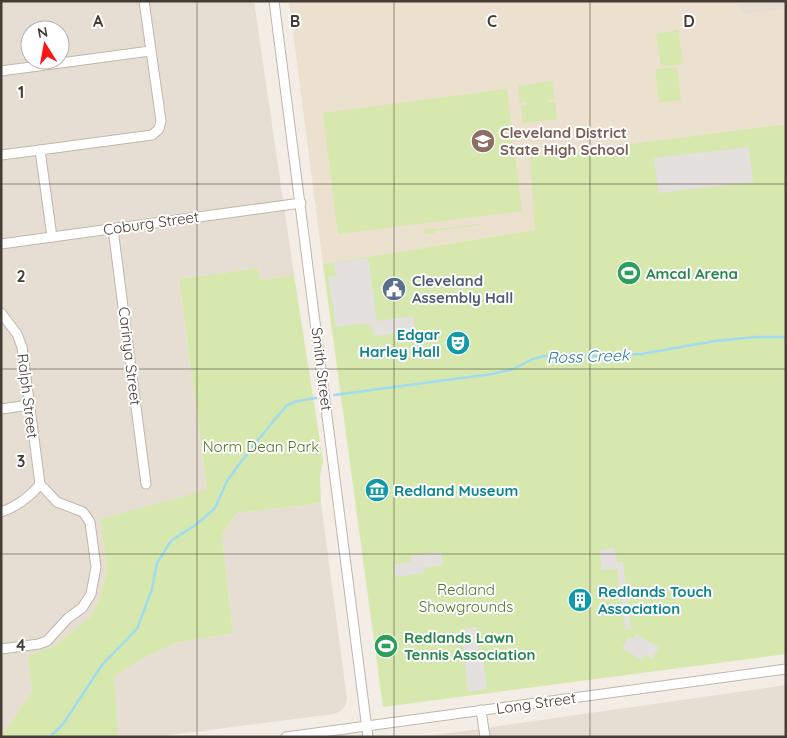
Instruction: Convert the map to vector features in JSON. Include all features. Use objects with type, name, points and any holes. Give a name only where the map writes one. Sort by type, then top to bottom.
[{"type":"street","points":[[1,155],[152,135],[159,129],[161,121],[144,1]]},
{"type":"street","name":"Smith Street","points":[[274,1],[368,737]]},
{"type":"street","points":[[1,71],[150,51]]},
{"type":"street","points":[[40,150],[52,237]]},
{"type":"street","name":"Coburg Street","points":[[1,244],[300,202]]},
{"type":"street","name":"Carinya Street","points":[[113,229],[146,484]]},
{"type":"street","name":"Ralph Street","points":[[1,313],[17,334],[22,347],[40,484]]},
{"type":"street","points":[[1,409],[29,405]]},
{"type":"street","points":[[1,512],[9,510],[18,504],[34,492],[40,484],[57,502],[83,512],[90,522],[96,567],[91,594],[82,608],[68,618],[46,641],[39,644],[1,649]]},
{"type":"street","name":"Long Street","points":[[286,737],[786,669]]},
{"type":"street","points":[[481,710],[485,737]]},
{"type":"shaded area","points":[[1,1],[254,1],[294,275],[260,280],[258,268],[179,279],[207,491],[100,519],[107,569],[99,600],[90,617],[54,646],[28,656],[32,691],[1,737]]},
{"type":"shaded area","name":"Cleveland District State High School","points":[[289,1],[739,1],[741,15],[786,9],[786,124],[531,157],[535,230],[323,264]]},
{"type":"shaded area","points":[[739,1],[786,1],[786,9],[741,15]]},
{"type":"shaded area","points":[[749,147],[753,182],[658,193],[654,158]]},
{"type":"shaded area","points":[[368,258],[377,321],[413,316],[415,331],[374,336],[373,329],[365,323],[336,327],[328,277],[336,276],[334,263]]},
{"type":"shaded area","points":[[321,503],[347,699],[341,711],[334,714],[153,737],[118,737],[113,676],[147,656],[176,643],[233,633],[222,535],[237,513]]},
{"type":"shaded area","points":[[614,547],[617,562],[623,562],[631,629],[625,629],[617,568],[602,570],[599,551]]},
{"type":"shaded area","points":[[441,552],[443,565],[424,568],[424,573],[395,577],[394,564],[411,562],[411,556]]},
{"type":"shaded area","points":[[476,627],[479,651],[482,651],[487,689],[468,692],[462,629]]},
{"type":"shaded area","points":[[636,634],[659,647],[652,659],[645,655],[642,660],[622,648],[628,637],[633,639]]},
{"type":"shaded area","points":[[786,685],[786,737],[422,737]]},
{"type":"green space","points":[[678,30],[683,64],[661,67],[656,34]]},
{"type":"green space","points":[[677,67],[681,100],[659,103],[655,69]]},
{"type":"green space","points":[[552,81],[554,99],[548,100],[549,102],[555,102],[557,119],[523,123],[521,106],[526,105],[526,102],[520,103],[518,86]]},
{"type":"green space","points":[[507,89],[522,211],[338,234],[323,113]]},
{"type":"green space","name":"Redland Showgrounds","points":[[786,124],[786,654],[383,707],[323,264],[535,230],[530,157]]},
{"type":"green space","points":[[479,224],[424,234],[423,229],[435,229]]},
{"type":"green space","name":"Norm Dean Park","points":[[258,268],[260,280],[294,275],[323,461],[320,476],[321,503],[237,513],[222,535],[233,633],[176,643],[147,656],[114,676],[118,737],[1,737],[32,691],[28,656],[54,646],[90,617],[99,600],[107,569],[100,519],[207,490],[179,279]]},
{"type":"waterway","name":"Ross Creek","points":[[334,395],[492,374],[513,369],[544,356],[641,354],[715,341],[756,337],[786,337]]},
{"type":"waterway","name":"Ross Creek","points":[[50,737],[63,724],[102,665],[137,629],[152,589],[157,563],[171,541],[198,523],[215,508],[227,481],[287,405],[316,398]]},
{"type":"place","name":"Cleveland District State High School","points":[[483,141]]},
{"type":"place","name":"Amcal Arena","points":[[629,273]]},
{"type":"place","name":"Cleveland Assembly Hall","points":[[394,289]]},
{"type":"place","name":"Edgar Harley Hall","points":[[458,343]]},
{"type":"place","name":"Redland Museum","points":[[377,490]]},
{"type":"place","name":"Redlands Touch Association","points":[[580,600]]},
{"type":"place","name":"Redlands Lawn Tennis Association","points":[[386,646]]}]
